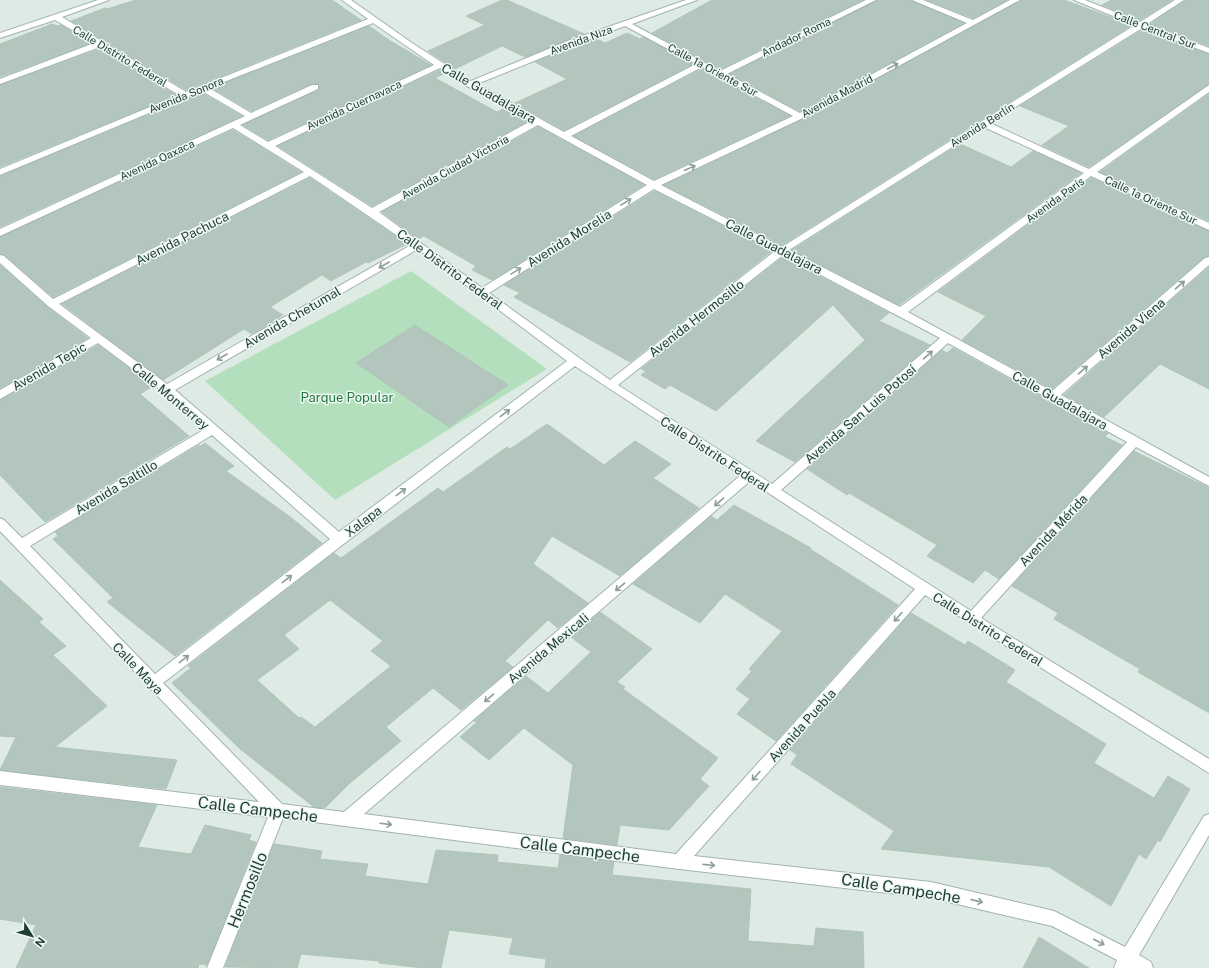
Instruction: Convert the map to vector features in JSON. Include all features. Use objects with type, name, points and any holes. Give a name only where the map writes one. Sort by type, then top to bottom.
[{"type":"street","points":[[0,36],[105,0]]},
{"type":"street","name":"Calle Guadalajara","points":[[346,0],[373,20],[470,84],[654,185],[901,312],[1209,482]]},
{"type":"street","name":"Avenida Niza","points":[[470,84],[572,42],[693,0]]},
{"type":"street","name":"Andador Roma","points":[[720,74],[872,0]]},
{"type":"street","points":[[916,0],[973,23]]},
{"type":"street","name":"Avenida Madrid","points":[[654,185],[800,116],[1016,0]]},
{"type":"street","name":"Calle Central Sur","points":[[1078,0],[1209,51]]},
{"type":"street","name":"Avenida Berlín","points":[[783,250],[1180,0]]},
{"type":"street","name":"Calle Distrito Federal","points":[[56,17],[185,95]]},
{"type":"street","name":"Avenida Sonora","points":[[0,172],[202,88],[373,20]]},
{"type":"street","name":"Calle 1a Oriente Sur","points":[[626,24],[800,116]]},
{"type":"street","points":[[0,82],[100,44]]},
{"type":"street","points":[[565,135],[702,64]]},
{"type":"street","name":"Avenida Cuernavaca","points":[[268,146],[440,65]]},
{"type":"street","name":"Avenida Oaxaca","points":[[0,233],[315,87]]},
{"type":"street","points":[[202,88],[250,116]]},
{"type":"street","name":"Avenida París","points":[[901,312],[1209,88]]},
{"type":"street","name":"Avenida Ciudad Victoria","points":[[372,212],[538,121]]},
{"type":"street","name":"Calle 1a Oriente Sur","points":[[983,123],[1209,227]]},
{"type":"street","name":"Calle Distrito Federal","points":[[233,125],[311,172],[372,212],[610,386],[972,619],[1209,767]]},
{"type":"street","name":"Avenida Pachuca","points":[[52,304],[311,172]]},
{"type":"street","name":"Avenida Morelia","points":[[483,292],[654,185]]},
{"type":"street","name":"Avenida Chetumal","points":[[167,389],[418,245]]},
{"type":"street","name":"Avenida Hermosillo","points":[[610,386],[783,250]]},
{"type":"street","name":"Calle Monterrey","points":[[1,260],[52,304],[167,389],[212,430],[339,539]]},
{"type":"street","name":"Avenida Viena","points":[[1053,396],[1209,260]]},
{"type":"street","name":"Avenida Tepic","points":[[0,394],[98,338]]},
{"type":"street","name":"Avenida San Luis Potosí","points":[[772,491],[948,338]]},
{"type":"street","name":"Xalapa","points":[[153,683],[339,539],[574,361]]},
{"type":"street","name":"Avenida Saltillo","points":[[21,545],[212,430]]},
{"type":"street","name":"Avenida Mérida","points":[[972,619],[1135,441]]},
{"type":"street","name":"Avenida Mexicali","points":[[347,819],[748,476]]},
{"type":"street","name":"Calle Maya","points":[[0,523],[278,811]]},
{"type":"street","name":"Avenida Puebla","points":[[679,862],[924,588]]},
{"type":"street","name":"Calle Campeche","points":[[0,778],[347,819],[679,862],[931,890],[1054,919],[1125,962],[1145,968]]},
{"type":"street","name":"Hermosillo","points":[[215,968],[278,811]]},
{"type":"street","points":[[1125,962],[1209,821]]},
{"type":"green space","name":"Parque Popular","points":[[411,271],[547,369],[335,500],[205,381]]},
{"type":"building","points":[[136,0],[332,0],[361,20],[186,90],[71,21],[105,8],[107,9]]},
{"type":"building","points":[[502,0],[507,0],[584,34],[525,57],[502,46],[455,69],[428,51],[485,25],[466,16]]},
{"type":"building","points":[[712,0],[863,0],[720,69],[652,33]]},
{"type":"building","points":[[877,0],[911,0],[964,23],[800,111],[730,74]]},
{"type":"building","points":[[927,0],[1007,0],[973,18]]},
{"type":"building","points":[[1021,0],[1064,0],[1132,25],[782,245],[664,185],[804,119]]},
{"type":"building","points":[[1111,0],[1172,0],[1140,20],[1102,5]]},
{"type":"building","points":[[1185,0],[1209,0],[1209,46],[1150,24]]},
{"type":"building","points":[[52,24],[57,26],[61,25],[91,43],[0,77],[0,44]]},
{"type":"building","points":[[369,26],[389,40],[431,65],[268,140],[243,125],[319,90],[319,84],[311,84],[251,111],[212,88]]},
{"type":"building","points":[[1142,30],[1209,54],[1209,84],[1089,167],[1042,145],[1069,126],[1020,106]]},
{"type":"building","points":[[627,33],[640,39],[643,37],[693,64],[564,130],[515,103],[567,79],[535,62],[595,38],[605,43]]},
{"type":"building","points":[[100,49],[176,95],[0,167],[0,85]]},
{"type":"building","points":[[702,69],[790,116],[654,179],[574,136]]},
{"type":"building","points":[[440,70],[445,73],[435,78],[497,112],[505,108],[528,121],[372,206],[278,146]]},
{"type":"building","points":[[202,93],[242,116],[0,227],[0,176]]},
{"type":"building","points":[[1209,94],[1209,221],[1100,172]]},
{"type":"building","points":[[538,127],[644,185],[492,280],[472,270],[476,266],[424,236],[418,239],[382,212]]},
{"type":"building","points":[[233,130],[301,172],[53,297],[5,255],[0,254],[0,237]]},
{"type":"building","points":[[960,144],[1011,167],[1033,151],[1081,173],[899,305],[792,250]]},
{"type":"building","points":[[310,178],[407,244],[368,263],[366,262],[331,281],[322,275],[270,307],[283,315],[252,334],[244,329],[163,380],[62,304]]},
{"type":"building","points":[[1091,178],[1209,231],[1209,256],[1204,257],[1052,389],[962,340],[986,316],[938,292]]},
{"type":"building","points":[[654,191],[772,251],[630,362],[514,297],[520,293],[504,285]]},
{"type":"building","points":[[783,257],[889,313],[879,321],[930,345],[795,462],[756,441],[865,340],[833,305],[716,411],[670,385],[665,389],[641,375],[646,371],[641,369]]},
{"type":"building","points":[[0,265],[47,307],[88,338],[0,388]]},
{"type":"building","points":[[1209,267],[1209,389],[1160,364],[1104,417],[1064,395]]},
{"type":"building","points":[[415,325],[508,385],[449,427],[356,363]]},
{"type":"building","points":[[98,345],[153,386],[140,394],[189,436],[45,522],[0,475],[0,400]]},
{"type":"building","points":[[953,348],[1108,433],[1105,437],[1122,445],[999,579],[985,570],[973,583],[927,556],[937,545],[849,493],[847,495],[807,469],[942,350],[947,353]]},
{"type":"building","points":[[547,424],[604,465],[635,441],[671,464],[653,478],[699,508],[620,576],[552,536],[533,564],[588,603],[558,628],[548,620],[505,661],[513,667],[461,710],[433,688],[386,727],[401,741],[350,783],[325,808],[314,807],[240,749],[172,683],[191,668],[188,666],[334,553],[341,558],[438,488],[443,492],[507,447],[510,449]],"holes":[[[330,600],[383,641],[371,651],[391,666],[315,727],[301,717],[299,718],[257,680],[299,649],[284,635]]]},
{"type":"building","points":[[205,443],[234,466],[226,471],[289,516],[322,543],[175,656],[107,602],[113,598],[53,539],[58,536],[55,532],[199,445],[201,446]]},
{"type":"building","points":[[1134,451],[1209,488],[1209,713],[1138,672],[1140,669],[1054,619],[1058,613],[1012,586]]},
{"type":"building","points":[[734,505],[811,548],[810,549],[898,605],[776,741],[737,714],[750,699],[736,689],[752,671],[749,669],[782,631],[725,594],[700,623],[633,584],[711,516],[717,520]]},
{"type":"building","points":[[0,580],[43,619],[39,622],[66,646],[53,655],[107,706],[55,747],[177,760],[166,789],[0,770],[16,737],[0,736]]},
{"type":"building","points":[[600,612],[652,649],[617,682],[625,687],[623,689],[718,758],[700,779],[709,786],[669,830],[620,825],[617,845],[563,838],[573,765],[524,728],[489,760],[460,737],[477,722],[474,721],[526,676],[548,693],[591,652],[571,637]]},
{"type":"building","points":[[911,613],[965,645],[968,641],[1015,670],[1006,682],[1106,744],[1094,763],[1154,798],[1168,776],[1190,789],[1160,842],[1158,840],[1146,859],[1139,854],[1111,906],[1049,867],[881,849],[894,831],[791,764],[797,755],[790,750]]},
{"type":"building","points":[[0,787],[157,805],[138,847],[191,854],[205,825],[251,835],[249,840],[256,842],[207,965],[199,964],[198,968],[16,968],[36,925],[0,919]]},
{"type":"building","points":[[274,844],[322,851],[320,859],[368,864],[365,876],[428,884],[436,850],[498,855],[497,862],[558,868],[560,855],[614,862],[612,875],[751,889],[748,941],[814,946],[816,928],[863,932],[864,968],[545,968],[546,959],[509,954],[513,938],[449,930],[441,968],[423,968],[379,963],[379,961],[301,954],[297,968],[225,967]]},
{"type":"building","points":[[1039,937],[1089,968],[1023,968]]}]
